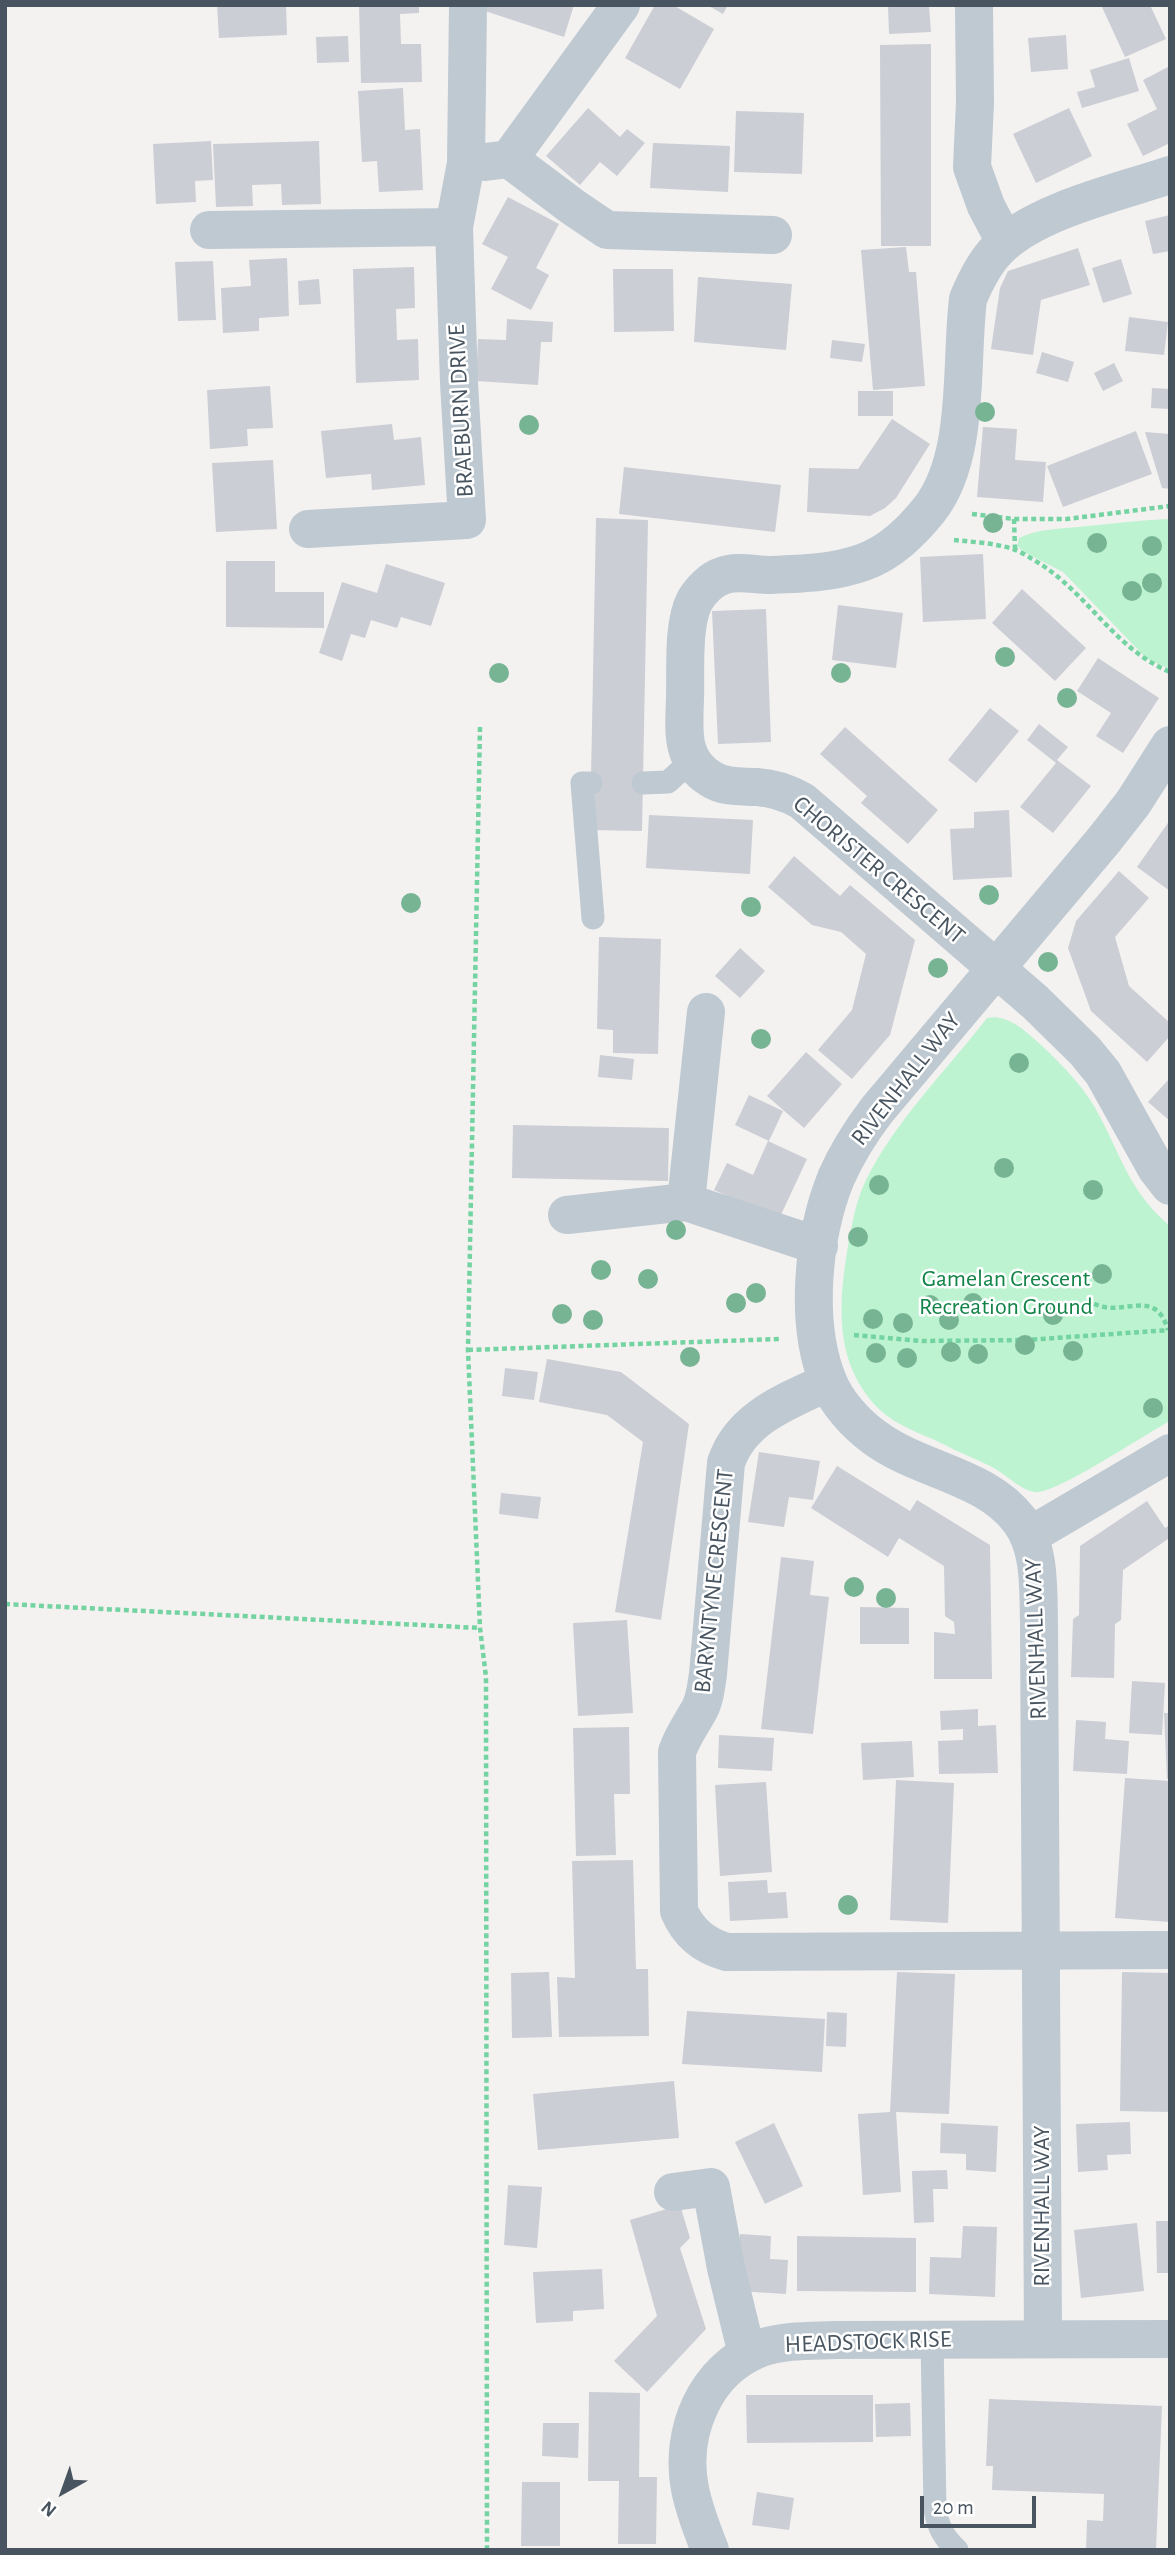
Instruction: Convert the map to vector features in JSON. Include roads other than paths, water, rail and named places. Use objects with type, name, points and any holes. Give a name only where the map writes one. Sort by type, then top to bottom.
[{"type":"street","name":"BRAEBURN DRIVE","points":[[308,529],[467,520],[458,369],[454,227],[466,163],[468,5]]},
{"type":"street","points":[[509,159],[621,5]]},
{"type":"street","points":[[974,5],[975,102],[972,167],[986,206],[1005,242]]},
{"type":"street","points":[[466,163],[509,159],[607,230],[773,235]]},
{"type":"street","points":[[691,761],[684,737],[688,629],[691,608],[696,598],[714,580],[734,573],[769,575],[846,568],[880,555],[917,523],[947,479],[957,442],[968,299],[986,264],[1005,242],[1059,212],[1170,175]]},
{"type":"street","points":[[209,230],[454,227]]},
{"type":"street","name":"RIVENHALL WAY","points":[[1043,2338],[1040,1624],[1038,1580],[1029,1536],[1021,1522],[993,1496],[913,1459],[874,1437],[845,1408],[828,1382],[822,1362],[814,1309],[814,1279],[819,1246],[836,1178],[853,1143],[877,1110],[1133,803],[1170,745]]},
{"type":"street","name":"CHORISTER CRESCENT","points":[[691,761],[723,786],[776,790],[802,801],[1064,1030],[1103,1073],[1156,1168],[1170,1186]]},
{"type":"street","points":[[686,1202],[706,1012]]},
{"type":"street","points":[[567,1215],[686,1202],[819,1246]]},
{"type":"street","name":"BARYNTYNE CRESCENT","points":[[828,1382],[761,1416],[732,1444],[726,1463],[708,1674],[701,1705],[681,1739],[677,1752],[679,1910],[692,1933],[714,1949],[727,1952],[1170,1950]]},
{"type":"street","points":[[1029,1536],[1170,1453]]},
{"type":"street","points":[[673,2192],[711,2187],[726,2268],[747,2354]]},
{"type":"street","name":"HEADSTOCK RISE","points":[[710,2550],[690,2487],[689,2438],[703,2397],[716,2379],[747,2354],[785,2342],[1170,2339]]},
{"type":"lane","points":[[643,783],[668,782],[691,761]]},
{"type":"lane","points":[[592,783],[582,783],[593,918]]},
{"type":"lane","points":[[932,2339],[935,2509],[941,2530],[957,2550]]},
{"type":"park label","name":"Gamelan Crescent Recreation Ground","points":[[1006,1293]]}]
